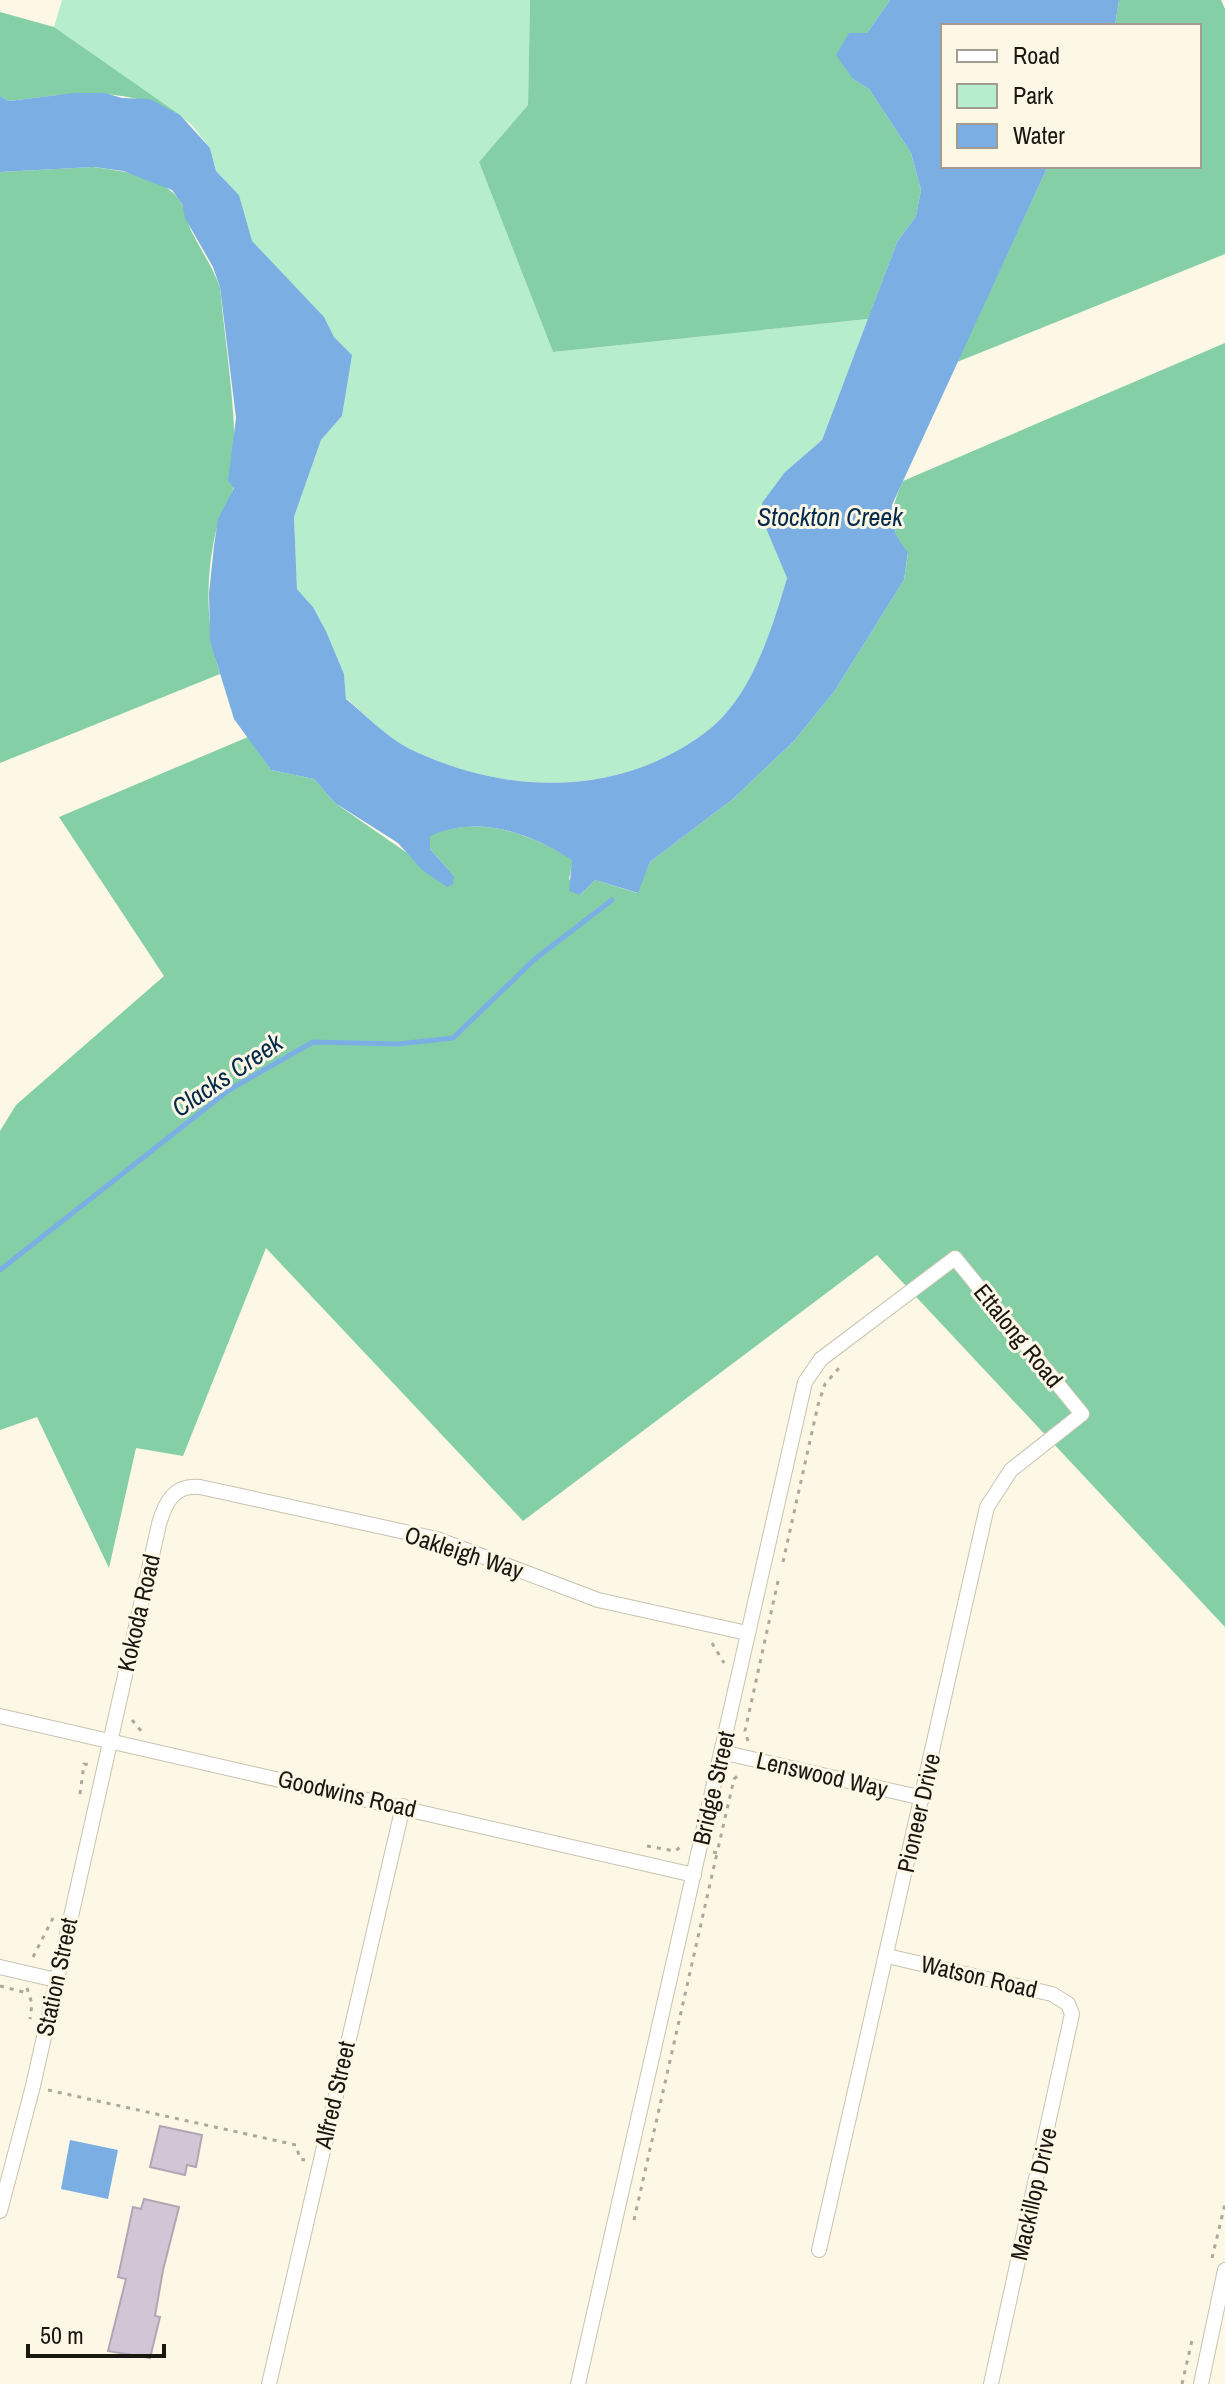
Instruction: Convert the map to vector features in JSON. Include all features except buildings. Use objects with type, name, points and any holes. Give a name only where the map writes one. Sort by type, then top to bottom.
[{"type":"street","name":"Ettalong Road","points":[[955,1258],[1082,1414]]},
{"type":"street","name":"Bridge Street","points":[[578,2384],[805,1382],[821,1359],[955,1258]]},
{"type":"street","name":"Pioneer Drive","points":[[819,2250],[987,1507],[1011,1470],[1082,1414]]},
{"type":"street","name":"Oakleigh Way","points":[[179,1490],[200,1487],[437,1539],[598,1600],[747,1633]]},
{"type":"street","name":"Kokoda Road","points":[[108,1741],[159,1524],[170,1497],[179,1490]]},
{"type":"street","name":"Goodwins Road","points":[[0,1716],[694,1875]]},
{"type":"street","name":"Station Street","points":[[0,2208],[33,2086],[108,1741]]},
{"type":"street","name":"Lenswood Way","points":[[721,1752],[923,1798]]},
{"type":"street","name":"Alfred Street","points":[[269,2384],[403,1806]]},
{"type":"street","name":"Watson Road","points":[[887,1956],[1052,1994],[1068,2004]]},
{"type":"street","points":[[0,1967],[56,1980]]},
{"type":"street","name":"Mackillop Drive","points":[[991,2384],[1073,2024],[1068,2004]]},
{"type":"street","points":[[1201,2384],[1225,2270]]},
{"type":"path","points":[[782,1565],[818,1405],[825,1384],[844,1364]]},
{"type":"path","points":[[746,1757],[749,1744],[745,1731],[779,1580]]},
{"type":"path","points":[[710,1640],[724,1661],[721,1674],[756,1681]]},
{"type":"path","points":[[131,1718],[142,1731],[139,1747]]},
{"type":"path","points":[[79,1805],[84,1764],[102,1766]]},
{"type":"path","points":[[633,2223],[717,1853]]},
{"type":"path","points":[[29,2027],[32,2004],[27,1993],[29,1974],[34,1952],[49,1928],[56,1907]]},
{"type":"path","points":[[0,1986],[27,1993]]},
{"type":"path","points":[[33,2086],[296,2145],[300,2159],[319,2162]]},
{"type":"green space","points":[[62,0],[530,0],[528,105],[479,162],[553,352],[868,319],[822,440],[785,472],[765,526],[787,578],[750,678],[726,714],[711,728],[676,751],[640,768],[602,778],[563,783],[523,781],[484,775],[408,748],[383,732],[346,698],[344,674],[326,631],[313,607],[297,589],[294,517],[321,440],[342,416],[351,354],[334,337],[323,317],[251,241],[239,195],[216,171],[210,148],[191,124],[54,27]]},
{"type":"green space","points":[[530,0],[890,0],[867,33],[853,79],[869,89],[911,153],[921,190],[916,216],[897,242],[868,319],[553,352],[479,162],[528,105]]},
{"type":"green space","points":[[1119,0],[1221,0],[1225,9],[1225,254],[957,362],[1047,168],[1201,168],[1201,24],[1115,24]]},
{"type":"green space","points":[[0,12],[54,27],[180,115],[159,105],[117,95],[75,94],[9,101],[0,96]]},
{"type":"green space","points":[[93,167],[141,176],[173,193],[182,205],[220,287],[235,458],[233,489],[218,523],[209,580],[209,618],[220,674],[0,763],[0,172]]},
{"type":"green space","points":[[1225,343],[1225,1627],[877,1255],[523,1521],[266,1248],[183,1456],[136,1448],[109,1568],[37,1417],[0,1430],[0,1131],[16,1105],[164,976],[59,817],[248,737],[271,770],[314,779],[335,803],[410,855],[454,876],[430,849],[430,835],[449,829],[486,827],[522,835],[573,860],[569,879],[580,895],[595,880],[637,893],[650,862],[733,799],[794,741],[834,692],[904,580],[908,553],[897,535],[893,518],[895,501],[903,481]]},
{"type":"water","name":"Stockton Creek","points":[[890,0],[1119,0],[1115,24],[941,24],[941,168],[1047,168],[892,505],[895,530],[908,552],[904,580],[834,692],[794,741],[733,799],[650,862],[638,893],[595,880],[580,895],[569,891],[572,860],[522,835],[485,827],[448,830],[430,836],[430,849],[454,876],[453,884],[447,887],[422,870],[398,843],[335,803],[314,779],[271,770],[234,719],[210,641],[209,593],[218,519],[234,488],[228,481],[236,418],[220,287],[213,267],[185,218],[182,204],[172,190],[123,171],[94,167],[0,172],[0,96],[9,101],[74,93],[105,93],[122,98],[150,99],[180,115],[210,148],[216,171],[239,195],[252,241],[324,317],[334,337],[352,355],[342,416],[321,440],[294,517],[297,589],[313,607],[326,631],[344,674],[346,699],[400,743],[446,764],[484,775],[563,783],[602,778],[640,768],[676,751],[726,714],[759,659],[787,578],[765,526],[762,503],[785,472],[822,440],[897,242],[916,216],[921,190],[911,153],[869,89],[853,79],[836,55],[849,33],[867,33]]},
{"type":"water","points":[[70,2140],[118,2150],[108,2199],[61,2189]]},
{"type":"waterway","name":"Clacks Creek","points":[[0,1270],[229,1090],[313,1042],[398,1044],[453,1038],[535,959],[612,900]]}]
